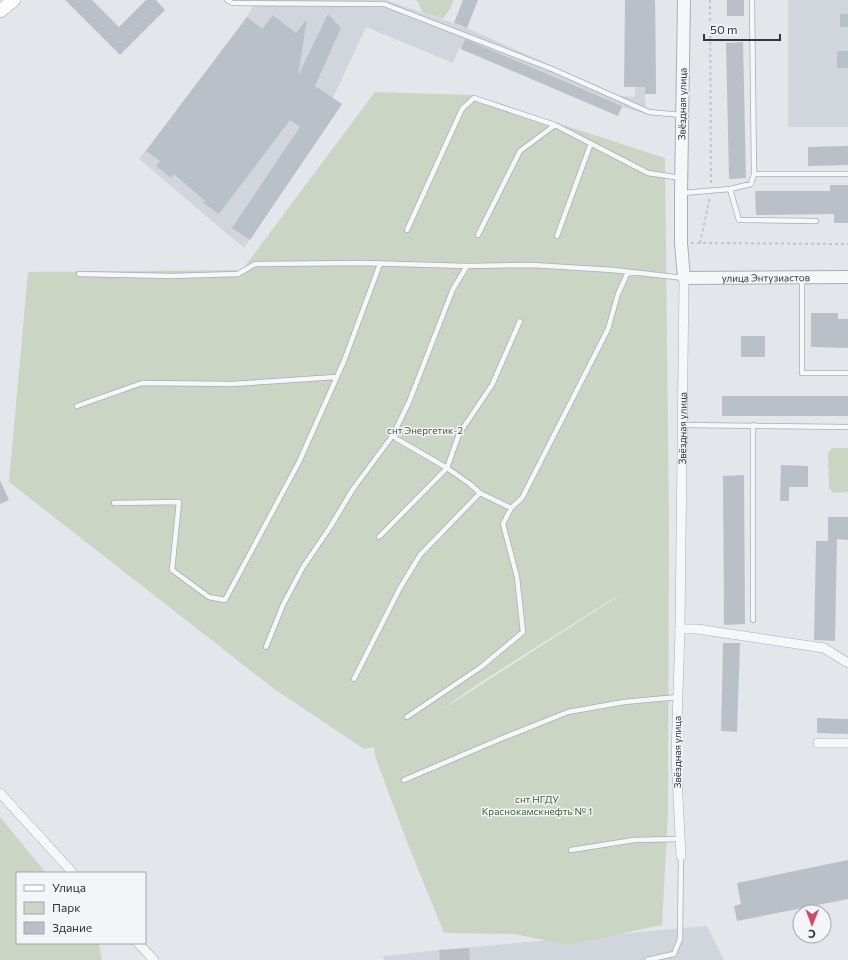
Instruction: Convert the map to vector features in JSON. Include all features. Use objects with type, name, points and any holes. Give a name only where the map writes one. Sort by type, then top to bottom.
[{"type":"main road","points":[[0,11],[14,0]]},
{"type":"street","name":"Звёздная улица","points":[[681,856],[676,756],[680,629],[683,425],[684,278],[681,243],[681,178],[684,0]]},
{"type":"street","name":"улица Энтузиастов","points":[[684,278],[802,276],[848,277]]},
{"type":"street","points":[[680,629],[697,629],[824,648],[848,663]]},
{"type":"street","points":[[818,743],[848,743]]},
{"type":"street","points":[[0,793],[73,872]]},
{"type":"street","points":[[139,944],[154,960]]},
{"type":"lane","points":[[227,0],[232,3],[384,4],[552,69],[649,112],[682,115]]},
{"type":"lane","points":[[681,193],[730,189],[751,184],[754,174],[752,0]]},
{"type":"lane","points":[[406,230],[462,109],[474,98],[555,125],[648,173],[681,178]]},
{"type":"lane","points":[[478,236],[520,151],[555,125]]},
{"type":"lane","points":[[557,236],[591,144]]},
{"type":"lane","points":[[754,174],[848,174]]},
{"type":"lane","points":[[730,189],[739,220],[816,221]]},
{"type":"lane","points":[[79,274],[172,276],[238,274],[255,264],[467,266],[532,265],[613,270],[684,278]]},
{"type":"lane","points":[[114,502],[179,502],[172,570],[210,597],[225,600],[299,462],[372,289],[380,264]]},
{"type":"lane","points":[[266,647],[283,605],[303,567],[329,529],[353,489],[393,434],[409,402],[453,289],[467,266]]},
{"type":"lane","points":[[407,717],[481,667],[523,632],[517,577],[503,524],[511,508],[522,498],[608,329],[618,294],[628,272]]},
{"type":"lane","points":[[802,276],[802,373],[848,373]]},
{"type":"lane","points":[[379,537],[447,468],[459,434],[492,385],[520,321]]},
{"type":"lane","points":[[77,406],[142,383],[232,384],[336,377]]},
{"type":"lane","points":[[683,425],[848,427]]},
{"type":"lane","points":[[753,425],[753,620]]},
{"type":"lane","points":[[393,434],[397,439],[447,468],[480,493],[511,508]]},
{"type":"lane","points":[[354,679],[400,588],[420,554],[480,493]]},
{"type":"lane","points":[[404,780],[568,712],[624,702],[678,697]]},
{"type":"lane","points":[[571,850],[634,840],[680,839]]},
{"type":"lane","points":[[647,960],[674,954],[680,939],[681,856]]},
{"type":"path","points":[[700,243],[711,191],[710,0]]},
{"type":"path","points":[[681,243],[848,244]]},
{"type":"shaded area","points":[[256,0],[386,0],[467,28],[620,96],[635,97],[635,87],[624,87],[655,0],[656,94],[645,94],[646,114],[622,107],[618,116],[459,48],[453,63],[366,27],[333,98],[342,104],[244,248],[139,159],[247,17]]},
{"type":"shaded area","points":[[788,0],[848,0],[848,127],[788,127]]},
{"type":"shaded area","points":[[707,926],[724,960],[384,960],[383,956],[439,950]]},
{"type":"green space","points":[[414,0],[454,0],[443,19],[422,12],[418,2]]},
{"type":"green space","name":"снт Энергетик-2","points":[[375,92],[471,95],[665,158],[669,527],[668,813],[662,925],[568,945],[514,934],[444,933],[407,842],[375,756],[374,747],[364,749],[273,688],[9,482],[28,272],[242,270]],"holes":[[[617,597],[440,711],[475,686]]]},
{"type":"green space","points":[[832,448],[848,448],[848,492],[833,493],[829,487],[828,453]]},
{"type":"green space","points":[[0,817],[45,872],[16,872],[16,944],[99,944],[102,960],[0,960]]},
{"type":"building","points":[[65,0],[92,0],[119,27],[146,0],[156,0],[165,10],[120,55]]},
{"type":"building","points":[[463,0],[478,0],[467,28],[454,23]]},
{"type":"building","points":[[625,0],[655,0],[656,94],[645,94],[645,87],[624,87]]},
{"type":"building","points":[[727,0],[744,0],[744,16],[727,16]]},
{"type":"building","points":[[328,14],[341,28],[315,86],[342,104],[250,240],[232,228],[300,127],[290,120],[219,214],[203,203],[205,201],[174,174],[171,178],[156,166],[160,161],[146,151],[247,17],[262,29],[273,15],[296,33],[307,19],[298,76]]},
{"type":"building","points":[[840,14],[848,14],[848,27],[840,27]]},
{"type":"building","points":[[465,39],[622,106],[618,116],[461,49]]},
{"type":"building","points":[[743,42],[746,178],[729,179],[726,43]]},
{"type":"building","points":[[837,51],[848,51],[848,68],[837,68]]},
{"type":"building","points":[[848,146],[848,165],[808,166],[808,147]]},
{"type":"building","points":[[830,185],[848,185],[848,223],[834,223],[834,214],[756,215],[755,191],[830,191]]},
{"type":"building","points":[[811,313],[838,313],[838,319],[848,319],[848,348],[811,347]]},
{"type":"building","points":[[741,336],[765,336],[765,357],[741,357]]},
{"type":"building","points":[[722,396],[848,396],[848,416],[722,416]]},
{"type":"building","points":[[781,465],[808,466],[808,487],[789,487],[789,501],[780,501]]},
{"type":"building","points":[[744,475],[745,624],[724,625],[723,476]]},
{"type":"building","points":[[0,480],[9,500],[0,504]]},
{"type":"building","points":[[828,517],[848,517],[848,540],[837,539],[835,641],[814,640],[816,541],[828,541]]},
{"type":"building","points":[[723,643],[740,643],[737,732],[721,731]]},
{"type":"building","points":[[817,718],[848,719],[848,734],[817,733]]},
{"type":"building","points":[[848,860],[848,899],[823,904],[792,904],[792,910],[737,921],[734,906],[741,904],[737,883]]},
{"type":"building","points":[[469,948],[470,960],[440,960],[439,950]]},
{"type":"park label","name":"снт НГДУ Краснокамскнефть № 1","points":[[537,804]]}]
